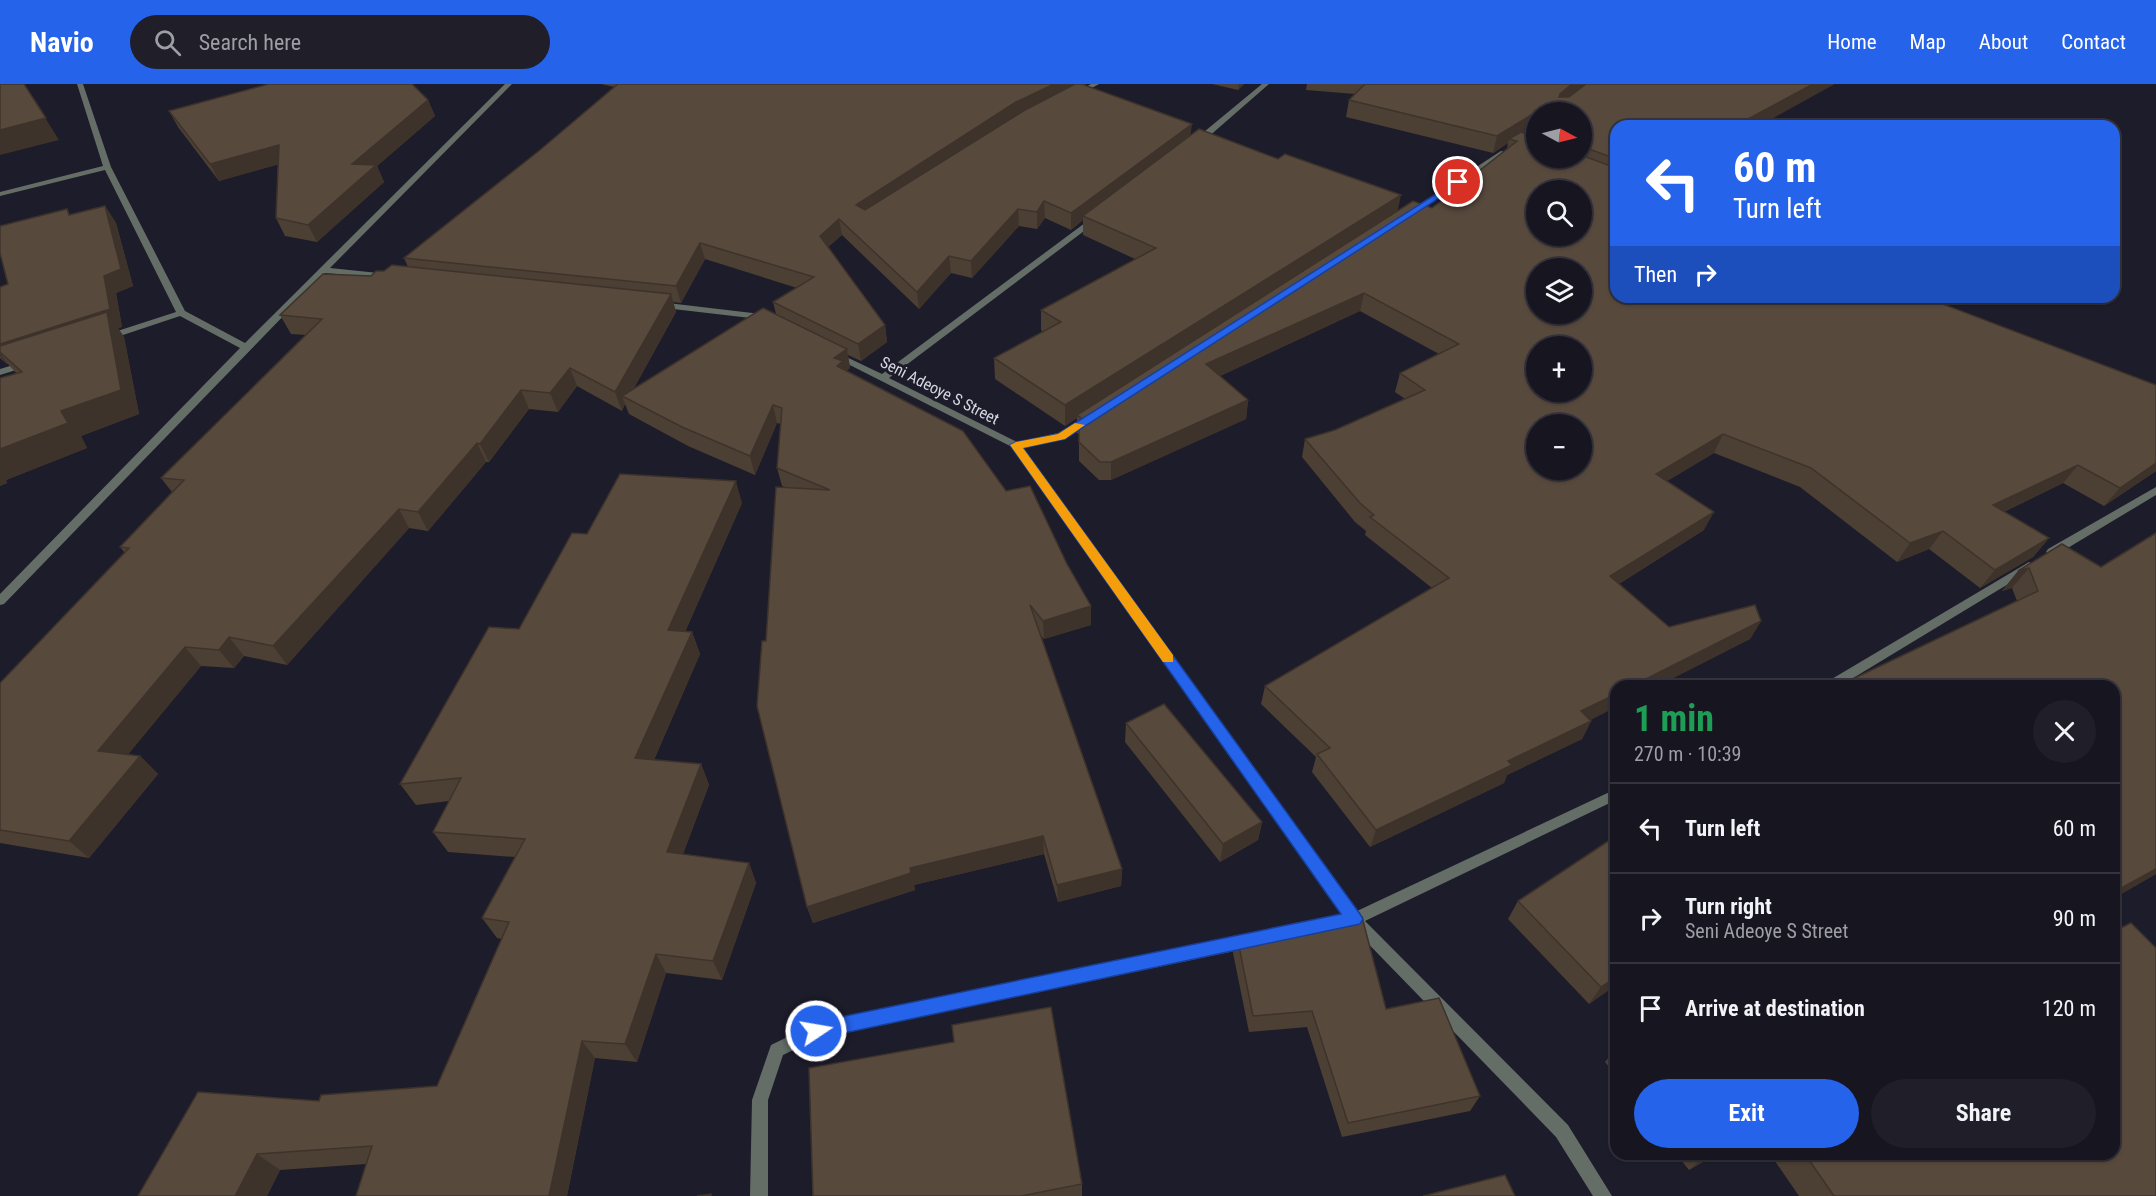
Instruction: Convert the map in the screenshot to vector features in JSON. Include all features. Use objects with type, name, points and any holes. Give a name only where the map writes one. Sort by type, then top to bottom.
[{"type":"street","points":[[80,84],[107,168],[181,313],[246,347]]},
{"type":"street","points":[[0,601],[246,347],[509,84]]},
{"type":"street","points":[[1066,99],[1096,84]]},
{"type":"street","points":[[1184,152],[1266,84]]},
{"type":"street","points":[[1399,220],[1518,144]]},
{"type":"street","points":[[0,194],[107,168]]},
{"type":"street","points":[[883,378],[1100,216]]},
{"type":"street","points":[[323,270],[394,278]]},
{"type":"street","points":[[652,304],[760,316],[771,322]]},
{"type":"street","points":[[90,342],[181,313]]},
{"type":"street","name":"Seni Adeoye S Street","points":[[822,348],[1016,445],[1061,436],[1101,411]]},
{"type":"street","points":[[0,372],[34,361]]},
{"type":"street","points":[[1016,445],[1354,919],[1562,1131],[1603,1196]]},
{"type":"street","points":[[1839,680],[2156,490]]},
{"type":"street","points":[[1331,924],[1354,919],[1610,797]]},
{"type":"street","points":[[759,1196],[760,1100],[777,1050],[816,1031],[1261,938]]},
{"type":"building","points":[[0,84],[24,84],[46,118],[0,130]]},
{"type":"building","points":[[269,84],[412,84],[428,100],[352,164],[376,165],[308,225],[276,218],[279,145],[210,164],[169,111]]},
{"type":"building","points":[[618,84],[1054,84],[1016,102],[856,205],[865,210],[1025,110],[1075,84],[1084,84],[1192,124],[1071,213],[1044,201],[1037,212],[1018,209],[971,261],[949,256],[917,292],[839,219],[820,236],[885,325],[858,344],[773,302],[814,277],[700,243],[676,286],[404,258],[540,150]]},
{"type":"building","points":[[1365,84],[1572,84],[1559,97],[1569,97],[1586,84],[1813,84],[1746,120],[1610,120],[1610,157],[1592,150],[1592,102],[1526,102],[1526,118],[1497,136],[1349,100]]},
{"type":"building","points":[[1199,129],[1278,159],[1285,154],[1401,195],[1065,405],[994,358],[1061,322],[1041,310],[1156,248],[1083,216]]},
{"type":"building","points":[[1521,132],[1526,134],[1526,168],[1592,168],[1592,159],[1610,166],[1610,303],[1940,303],[2156,385],[2156,463],[2120,488],[2078,465],[1993,505],[2049,538],[1995,570],[1943,531],[1910,543],[1811,468],[1723,434],[1656,474],[1714,512],[1610,576],[1669,627],[1755,605],[1761,621],[1644,680],[1610,680],[1610,697],[1581,711],[1591,721],[1508,761],[1512,765],[1376,830],[1317,754],[1330,748],[1265,686],[1449,578],[1370,517],[1374,515],[1360,503],[1305,439],[1335,430],[1425,390],[1400,373],[1459,344],[1364,293],[1206,364],[1248,400],[1111,462],[1100,462],[1079,442],[1079,422],[1084,420],[1077,415],[1413,201],[1432,208],[1517,141],[1509,139]]},
{"type":"building","points":[[105,206],[121,269],[104,276],[110,309],[0,344],[0,287],[8,284],[0,253],[0,226],[67,209],[69,215]]},
{"type":"building","points":[[392,265],[671,294],[615,392],[570,368],[550,393],[521,390],[480,444],[477,443],[418,512],[399,509],[273,646],[229,637],[219,650],[185,647],[98,751],[140,756],[69,841],[0,830],[0,683],[129,548],[120,547],[184,480],[161,478],[322,319],[280,315],[323,274],[371,276],[376,271],[384,271]]},
{"type":"building","points":[[763,308],[847,349],[834,358],[843,361],[837,366],[963,431],[1006,491],[1030,486],[1067,564],[1091,606],[1043,621],[1030,605],[1122,869],[1057,885],[1043,836],[910,868],[911,873],[807,907],[757,706],[762,641],[766,641],[776,487],[830,490],[777,468],[782,408],[773,405],[750,456],[682,427],[622,396]]},
{"type":"building","points":[[107,312],[121,390],[61,411],[68,423],[0,449],[0,378],[22,372],[0,352],[0,346]]},
{"type":"building","points":[[620,474],[736,481],[668,630],[692,632],[635,758],[701,764],[667,852],[749,863],[713,961],[656,954],[625,1044],[582,1041],[549,1196],[356,1196],[372,1146],[257,1154],[235,1196],[138,1196],[198,1092],[319,1101],[321,1095],[437,1086],[509,922],[482,918],[525,839],[433,832],[461,778],[400,784],[489,627],[519,629],[572,533],[587,534]]},
{"type":"building","points":[[2156,533],[2156,869],[2120,889],[2120,680],[1851,680],[2038,591],[2029,568],[2018,571],[2062,544],[2101,567]]},
{"type":"building","points":[[1164,704],[1262,822],[1223,844],[1126,723]]},
{"type":"building","points":[[1610,840],[1610,981],[1601,987],[1518,901]]},
{"type":"building","points":[[1362,917],[1386,1009],[1439,998],[1480,1096],[1348,1123],[1312,1011],[1253,1016],[1237,936],[1303,922]]},
{"type":"building","points":[[2131,923],[2156,948],[2156,1196],[1834,1196],[1809,1160],[2120,1160],[2120,928]]},
{"type":"building","points":[[1051,1007],[1082,1184],[1021,1196],[813,1196],[809,1068],[954,1042],[952,1025]]},
{"type":"building","points":[[1505,1175],[1515,1196],[1423,1196]]},
{"type":"slow traffic","points":[[1079,425],[1061,436],[1043,442],[1016,445],[1168,659]]},
{"type":"route","points":[[816,1031],[1354,919],[1016,445],[1043,442],[1061,436],[1458,182]]}]
